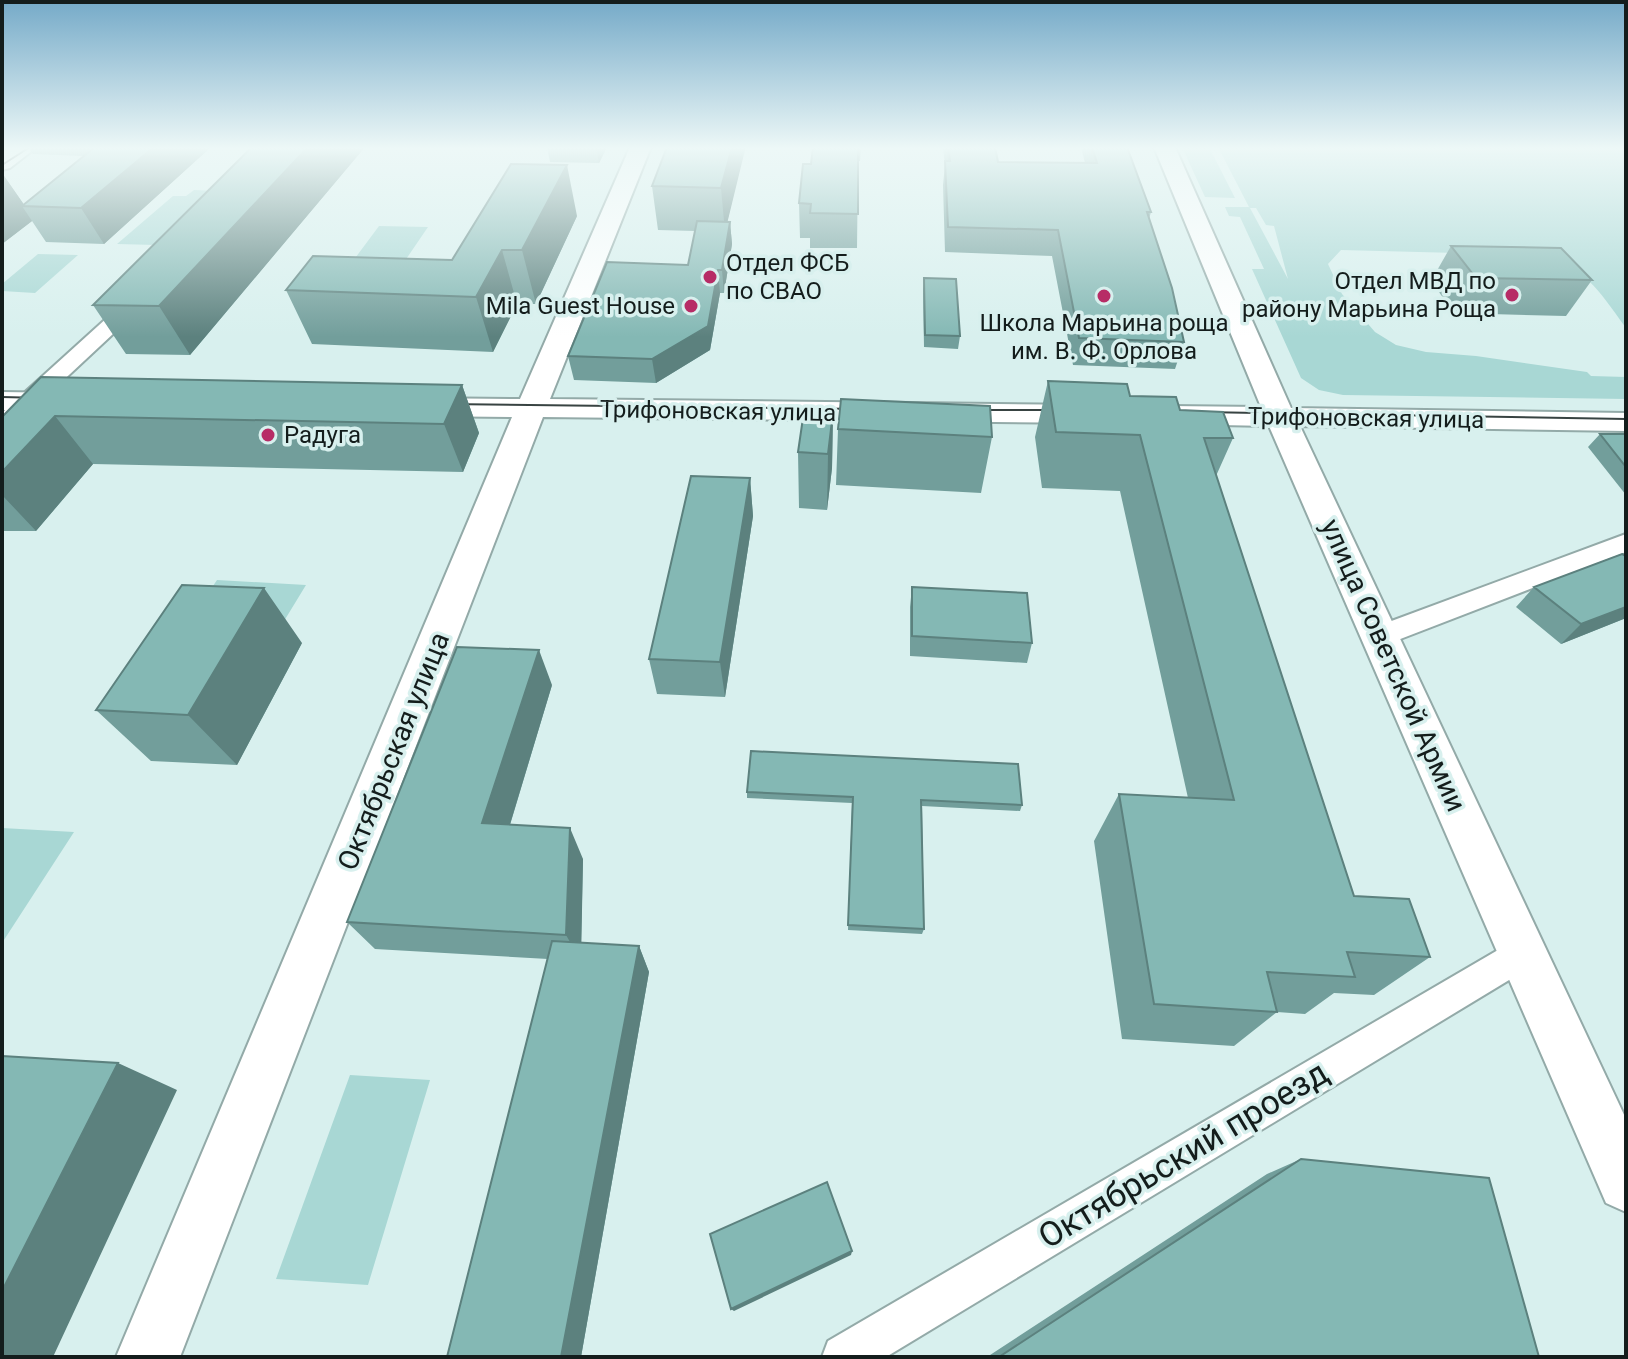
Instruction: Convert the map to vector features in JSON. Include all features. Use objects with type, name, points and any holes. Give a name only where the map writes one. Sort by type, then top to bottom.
[{"type":"street","name":"Октябрьская улица","points":[[148,1357],[614,210]]},
{"type":"street","name":"улица Советской Армии","points":[[1191,210],[1280,416],[1626,1183]]},
{"type":"street","points":[[2,425],[15,401],[149,289]]},
{"type":"street","points":[[15,401],[96,402]]},
{"type":"street","name":"Трифоновская улица","points":[[382,407],[1626,422]]},
{"type":"street","points":[[1380,636],[1626,543]]},
{"type":"street","name":"Октябрьский проезд","points":[[844,1357],[1522,953]]},
{"type":"shaded area","points":[[156,210],[195,210],[156,245],[117,244]]},
{"type":"shaded area","points":[[1227,210],[1251,210],[1288,279],[1274,226],[1266,225],[1257,210],[1626,210],[1626,328],[1589,281],[1567,266],[1535,255],[1341,250],[1328,264],[1342,294],[1375,332],[1396,345],[1426,352],[1587,372],[1591,376],[1626,377],[1626,399],[1343,395],[1319,390],[1301,378],[1252,269],[1264,269],[1240,217],[1229,216]]},
{"type":"shaded area","points":[[379,226],[428,227],[398,271],[347,269]]},
{"type":"shaded area","points":[[38,254],[78,255],[35,293],[2,291],[2,284]]},
{"type":"shaded area","points":[[217,580],[306,585],[281,626],[190,620]]},
{"type":"shaded area","points":[[2,828],[74,832],[2,943]]},
{"type":"shaded area","points":[[350,1075],[430,1080],[368,1285],[276,1279]]},
{"type":"building","points":[[188,210],[249,210],[159,306],[93,305]]},
{"type":"building","points":[[482,210],[543,210],[522,250],[502,250],[476,297],[286,290],[313,256],[452,260]]},
{"type":"building","points":[[810,210],[858,210],[858,214],[810,213]]},
{"type":"building","points":[[947,210],[1150,210],[1147,212],[1172,288],[1184,342],[1079,338],[1058,230],[948,227]]},
{"type":"building","points":[[697,221],[730,222],[708,326],[652,359],[568,356],[607,262],[688,265]]},
{"type":"building","points":[[1451,246],[1561,248],[1592,280],[1476,278]]},
{"type":"building","points":[[924,278],[956,279],[960,336],[925,335]]},
{"type":"building","points":[[41,377],[462,385],[444,424],[55,416],[2,472],[2,417]]},
{"type":"building","points":[[1048,381],[1127,384],[1130,396],[1176,397],[1180,410],[1223,412],[1233,438],[1204,438],[1354,896],[1409,899],[1430,957],[1347,952],[1355,977],[1267,972],[1277,1012],[1154,1004],[1119,794],[1234,800],[1140,435],[1056,432]]},
{"type":"building","points":[[841,399],[990,406],[992,437],[838,429]]},
{"type":"building","points":[[804,411],[833,412],[828,454],[798,452]]},
{"type":"building","points":[[1600,434],[1626,434],[1626,467]]},
{"type":"building","points":[[691,476],[750,478],[720,662],[649,659]]},
{"type":"building","points":[[1622,554],[1626,556],[1626,607],[1581,624],[1534,587]]},
{"type":"building","points":[[182,585],[264,588],[188,715],[96,710]]},
{"type":"building","points":[[912,587],[1027,593],[1032,643],[912,636]]},
{"type":"building","points":[[457,647],[539,650],[482,823],[570,828],[566,935],[347,922]]},
{"type":"building","points":[[751,751],[1018,764],[1022,805],[921,800],[924,929],[848,925],[853,797],[747,792]]},
{"type":"building","points":[[552,941],[639,946],[561,1357],[447,1357]]},
{"type":"building","points":[[2,1056],[118,1063],[2,1291]]},
{"type":"building","points":[[1301,1159],[1489,1178],[1539,1357],[999,1357]]},
{"type":"building","points":[[827,1182],[852,1251],[731,1309],[710,1234]]},
{"type":"tram line","points":[[2,397],[42,398]]},
{"type":"tram line","points":[[446,404],[862,409]]},
{"type":"tram line","points":[[966,410],[1062,410]]},
{"type":"tram line","points":[[1202,412],[1626,419]]},
{"type":"place","name":"Отдел ФСБ по СВАО","points":[[710,277]]},
{"type":"place","name":"Отдел МВД по району Марьина Роща","points":[[1512,295]]},
{"type":"place","name":"Школа Марьина роща им. В. Ф. Орлова","points":[[1104,296]]},
{"type":"place","name":"Mila Guest House","points":[[691,306]]},
{"type":"place","name":"Радуга","points":[[268,435]]}]
